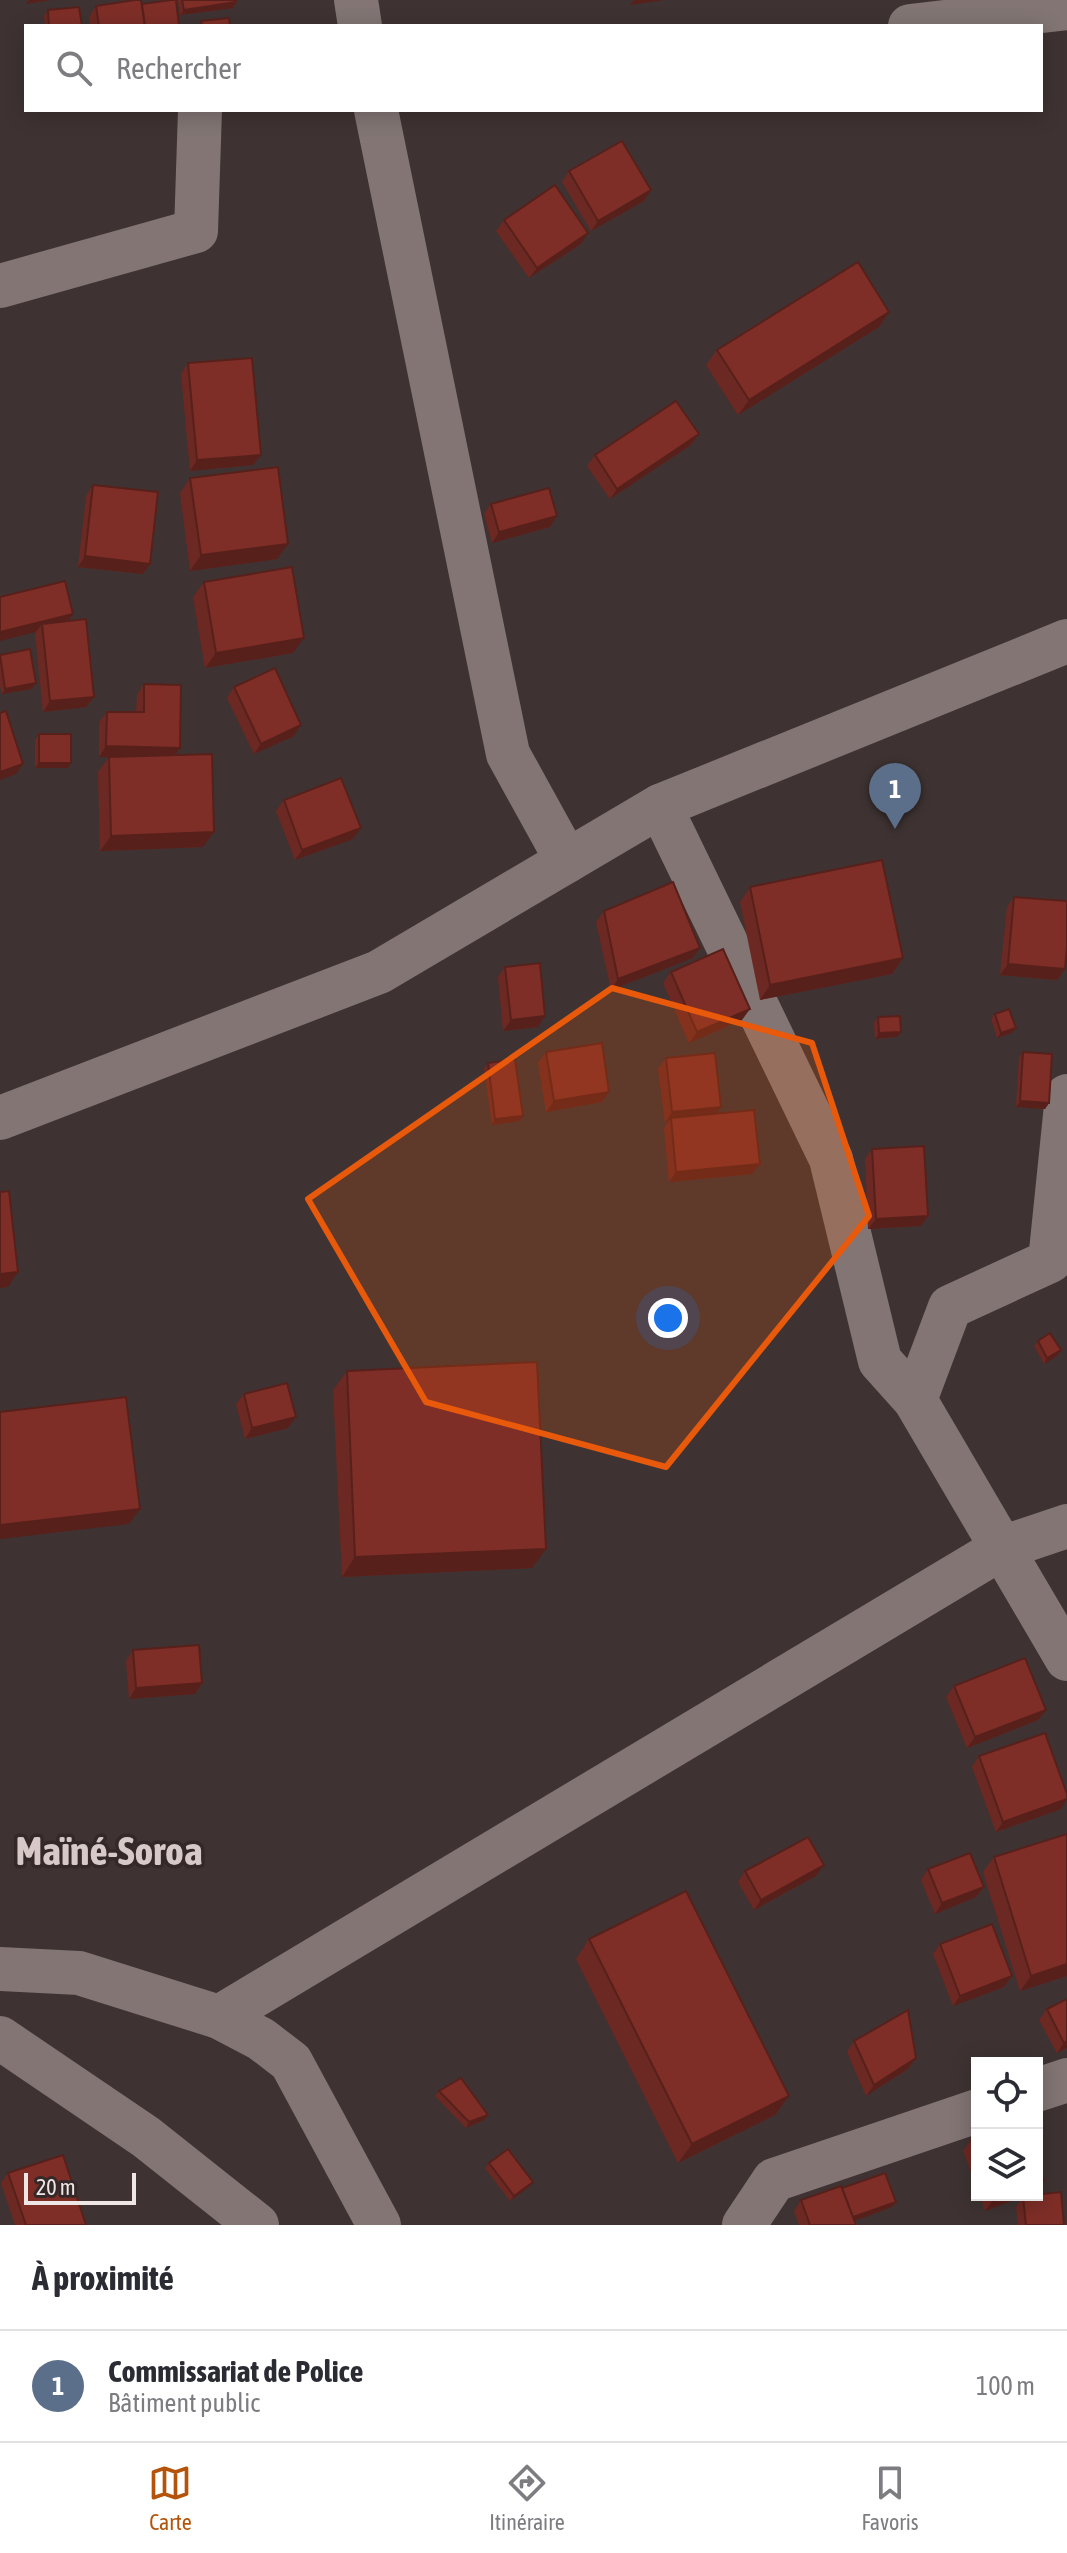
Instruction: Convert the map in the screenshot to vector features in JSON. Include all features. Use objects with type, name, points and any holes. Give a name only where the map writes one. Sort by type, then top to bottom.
[{"type":"street","points":[[356,0],[360,24]]},
{"type":"street","points":[[927,24],[1067,8]]},
{"type":"street","points":[[0,286],[196,231],[200,112]]},
{"type":"street","points":[[376,112],[508,754],[567,861]]},
{"type":"street","points":[[0,1118],[379,972],[660,806],[1067,641]]},
{"type":"street","points":[[660,806],[831,1159],[880,1361],[915,1400],[1067,1659]]},
{"type":"street","points":[[915,1400],[950,1307],[1050,1261],[1067,1096]]},
{"type":"street","points":[[219,2017],[1002,1548],[1067,1526]]},
{"type":"street","points":[[0,1969],[79,1973],[219,2017],[261,2039],[291,2062],[379,2225]]},
{"type":"street","points":[[0,2038],[146,2137],[257,2225]]},
{"type":"street","points":[[1043,2088],[1067,2080]]},
{"type":"street","points":[[744,2225],[774,2180],[971,2113]]},
{"type":"highlighted area","points":[[612,988],[812,1043],[869,1216],[666,1467],[426,1402],[308,1199]]},
{"type":"building","points":[[141,0],[145,24],[99,24],[96,6]]},
{"type":"building","points":[[176,0],[179,24],[145,24],[142,4]]},
{"type":"building","points":[[182,0],[236,0],[236,2],[184,10]]},
{"type":"building","points":[[79,7],[82,24],[49,24],[48,10]]},
{"type":"building","points":[[229,18],[230,24],[202,24],[201,21]]},
{"type":"building","points":[[622,141],[651,190],[598,221],[569,171]]},
{"type":"building","points":[[555,185],[588,233],[537,268],[504,220]]},
{"type":"building","points":[[858,262],[889,312],[749,400],[717,350]]},
{"type":"building","points":[[252,358],[261,455],[197,460],[188,363]]},
{"type":"building","points":[[676,401],[699,434],[617,489],[595,455]]},
{"type":"building","points":[[278,467],[288,544],[201,555],[190,478]]},
{"type":"building","points":[[93,485],[158,492],[150,564],[85,556]]},
{"type":"building","points":[[549,488],[557,516],[499,532],[491,504]]},
{"type":"building","points":[[292,567],[304,638],[216,653],[204,582]]},
{"type":"building","points":[[65,581],[73,614],[0,632],[0,597]]},
{"type":"building","points":[[86,619],[94,697],[50,701],[42,624]]},
{"type":"building","points":[[30,649],[36,683],[5,689],[0,655]]},
{"type":"building","points":[[275,668],[301,725],[261,744],[234,687]]},
{"type":"building","points":[[144,684],[181,685],[180,748],[106,746],[107,712],[144,712]]},
{"type":"building","points":[[6,711],[23,764],[0,772],[0,713]]},
{"type":"building","points":[[39,734],[71,734],[71,763],[39,763]]},
{"type":"building","points":[[212,754],[214,832],[111,836],[109,757]]},
{"type":"building","points":[[341,778],[361,828],[302,850],[284,800]]},
{"type":"building","points":[[882,860],[903,958],[770,985],[750,887]]},
{"type":"building","points":[[673,882],[700,948],[618,979],[604,911]]},
{"type":"building","points":[[1014,897],[1067,901],[1065,969],[1008,964]]},
{"type":"building","points":[[723,949],[750,1009],[697,1032],[671,972]]},
{"type":"building","points":[[540,963],[545,1016],[511,1020],[505,967]]},
{"type":"building","points":[[1009,1009],[1016,1028],[1001,1033],[995,1014]]},
{"type":"building","points":[[900,1016],[901,1032],[879,1033],[878,1017]]},
{"type":"building","points":[[602,1043],[609,1092],[554,1101],[546,1052]]},
{"type":"building","points":[[1023,1052],[1052,1054],[1049,1103],[1020,1101]]},
{"type":"building","points":[[715,1053],[721,1107],[672,1112],[666,1058]]},
{"type":"building","points":[[515,1059],[523,1116],[495,1119],[488,1063]]},
{"type":"building","points":[[754,1110],[760,1164],[676,1172],[671,1118]]},
{"type":"building","points":[[924,1146],[928,1216],[876,1219],[872,1149]]},
{"type":"building","points":[[9,1191],[18,1272],[0,1274],[0,1192]]},
{"type":"building","points":[[1050,1333],[1061,1350],[1047,1358],[1038,1341]]},
{"type":"building","points":[[537,1362],[546,1549],[355,1557],[347,1371]]},
{"type":"building","points":[[287,1383],[296,1417],[252,1428],[244,1394]]},
{"type":"building","points":[[126,1397],[140,1509],[0,1525],[0,1412]]},
{"type":"building","points":[[199,1645],[202,1683],[136,1688],[133,1650]]},
{"type":"building","points":[[1025,1658],[1046,1710],[975,1737],[954,1686]]},
{"type":"building","points":[[1045,1733],[1067,1799],[1003,1822],[979,1756]]},
{"type":"building","points":[[1067,1834],[1067,1964],[1031,1976],[994,1857]]},
{"type":"building","points":[[808,1837],[824,1865],[761,1900],[745,1871]]},
{"type":"building","points":[[970,1853],[984,1887],[942,1903],[928,1869]]},
{"type":"building","points":[[686,1891],[789,2096],[692,2144],[589,1939]]},
{"type":"building","points":[[992,1924],[1012,1976],[960,1996],[940,1944]]},
{"type":"building","points":[[1067,1999],[1067,2041],[1064,2043],[1047,2009]]},
{"type":"building","points":[[908,2010],[916,2058],[874,2085],[854,2041]]},
{"type":"building","points":[[461,2078],[488,2115],[469,2122],[439,2091]]},
{"type":"building","points":[[508,2149],[533,2182],[514,2196],[489,2163]]},
{"type":"building","points":[[63,2155],[86,2225],[26,2225],[8,2173]]},
{"type":"building","points":[[885,2173],[896,2202],[853,2217],[842,2188]]},
{"type":"building","points":[[841,2186],[856,2225],[810,2225],[801,2200]]},
{"type":"building","points":[[1061,2192],[1064,2225],[1026,2225],[1024,2201],[1043,2201],[1043,2194]]},
{"type":"place","name":"Commissariat de Police","points":[[895,829]]},
{"type":"district","name":"Maïné-Soroa","points":[[109,1850]]}]
